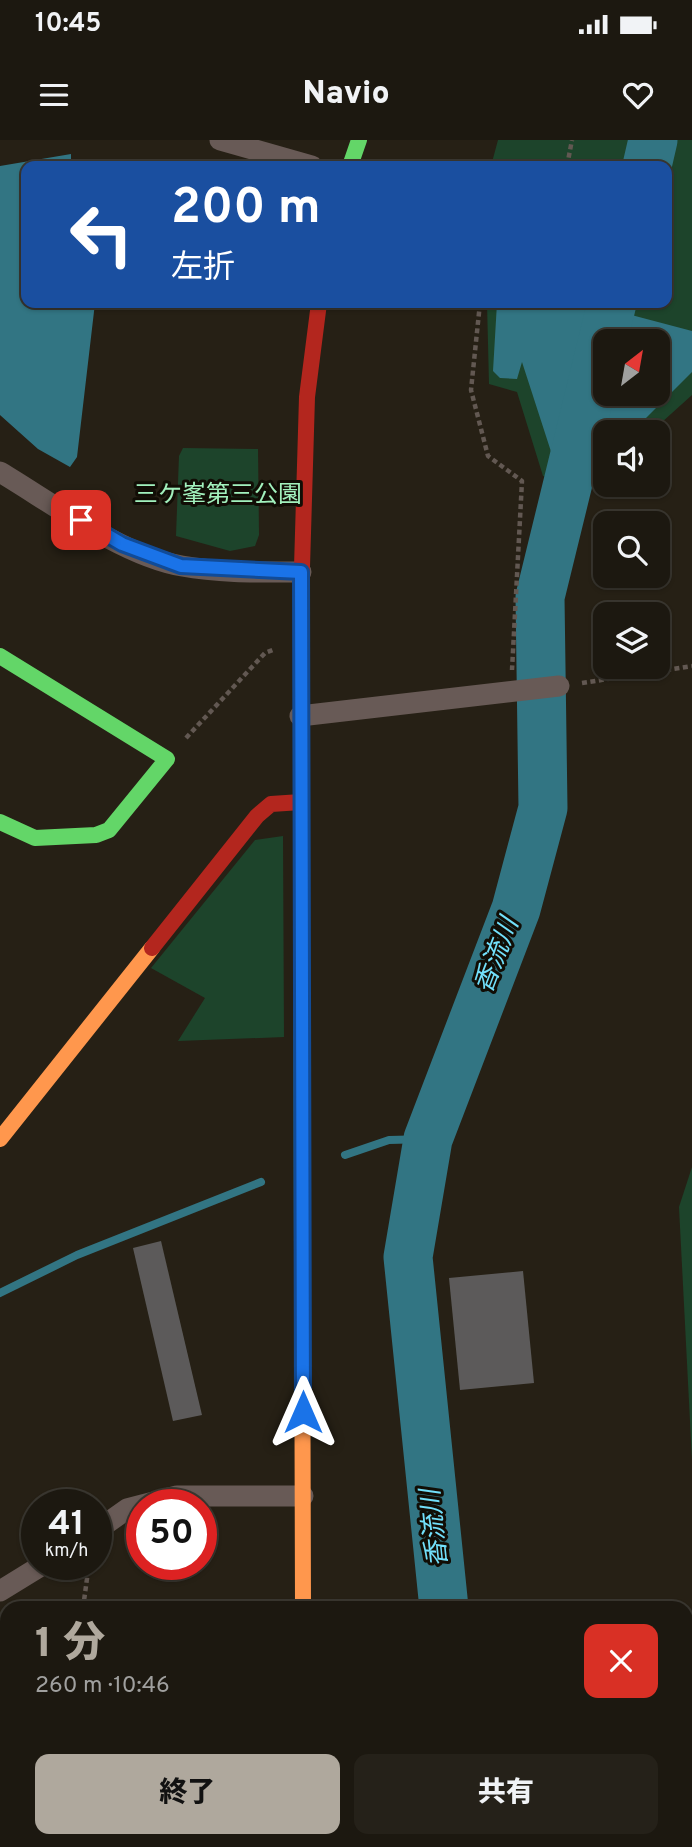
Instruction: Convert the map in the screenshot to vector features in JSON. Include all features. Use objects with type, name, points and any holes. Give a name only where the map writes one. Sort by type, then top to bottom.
[{"type":"main road","points":[[352,161],[359,140]]},
{"type":"main road","points":[[303,1601],[301,572],[307,397],[318,308]]},
{"type":"main road","points":[[0,656],[167,759],[109,830],[96,835],[35,838],[0,822]]},
{"type":"main road","points":[[0,1139],[257,816],[271,804],[301,802]]},
{"type":"street","points":[[220,140],[294,161]]},
{"type":"street","points":[[0,472],[122,544],[150,556],[181,566],[301,572]]},
{"type":"street","points":[[300,716],[511,689],[559,686]]},
{"type":"street","points":[[112,1520],[127,1509],[177,1496],[303,1496]]},
{"type":"street","points":[[0,1591],[21,1578]]},
{"type":"path","points":[[568,161],[572,140]]},
{"type":"path","points":[[479,308],[471,390],[488,456],[522,481],[511,689]]},
{"type":"path","points":[[167,759],[265,653],[276,649]]},
{"type":"path","points":[[559,686],[692,666]]},
{"type":"path","points":[[84,1601],[87,1580]]},
{"type":"green space","points":[[498,140],[692,140],[692,395],[664,420],[593,420],[593,482],[587,487],[543,476],[517,392],[489,384],[487,308],[672,308],[672,161],[492,161]]},
{"type":"green space","name":"三ケ峯第三公園","points":[[183,448],[258,449],[259,535],[255,546],[230,551],[176,536],[179,456]]},
{"type":"green space","points":[[283,836],[284,1037],[178,1041],[205,998],[151,968],[255,840]]},
{"type":"green space","points":[[692,1167],[692,1460],[679,1207]]},
{"type":"water","points":[[71,154],[71,161],[30,161]]},
{"type":"water","points":[[21,162],[21,308],[94,308],[77,457],[70,467],[38,449],[0,415],[0,166]]},
{"type":"water","points":[[497,308],[605,308],[692,331],[692,372],[670,394],[670,329],[593,329],[593,406],[658,406],[644,420],[593,420],[593,471],[586,478],[556,467],[522,362],[517,379],[500,378],[493,371]]},
{"type":"building","points":[[161,1241],[202,1415],[173,1421],[133,1248]]},
{"type":"building","points":[[523,1271],[534,1383],[460,1390],[449,1278]]},
{"type":"waterway","name":"香流川","points":[[648,161],[653,140]]},
{"type":"waterway","name":"香流川","points":[[443,1601],[408,1257],[428,1139],[516,909],[543,808],[540,597],[611,308]]},
{"type":"waterway","points":[[345,1155],[389,1140],[428,1139]]},
{"type":"waterway","points":[[0,1293],[77,1255],[261,1182]]},
{"type":"traffic: fast","points":[[352,161],[359,140]]},
{"type":"traffic: fast","points":[[301,601],[302,1251]]},
{"type":"traffic: fast","points":[[0,656],[167,759],[109,830],[96,835],[35,838],[0,822]]},
{"type":"traffic: slow","points":[[0,1139],[152,948]]},
{"type":"traffic: slow","points":[[302,1251],[303,1601]]},
{"type":"traffic: jam","points":[[301,601],[307,397],[318,308]]},
{"type":"traffic: jam","points":[[152,948],[257,816],[271,804],[301,802]]},
{"type":"route","points":[[81,520],[122,544],[181,566],[301,572],[303,1412]]}]
